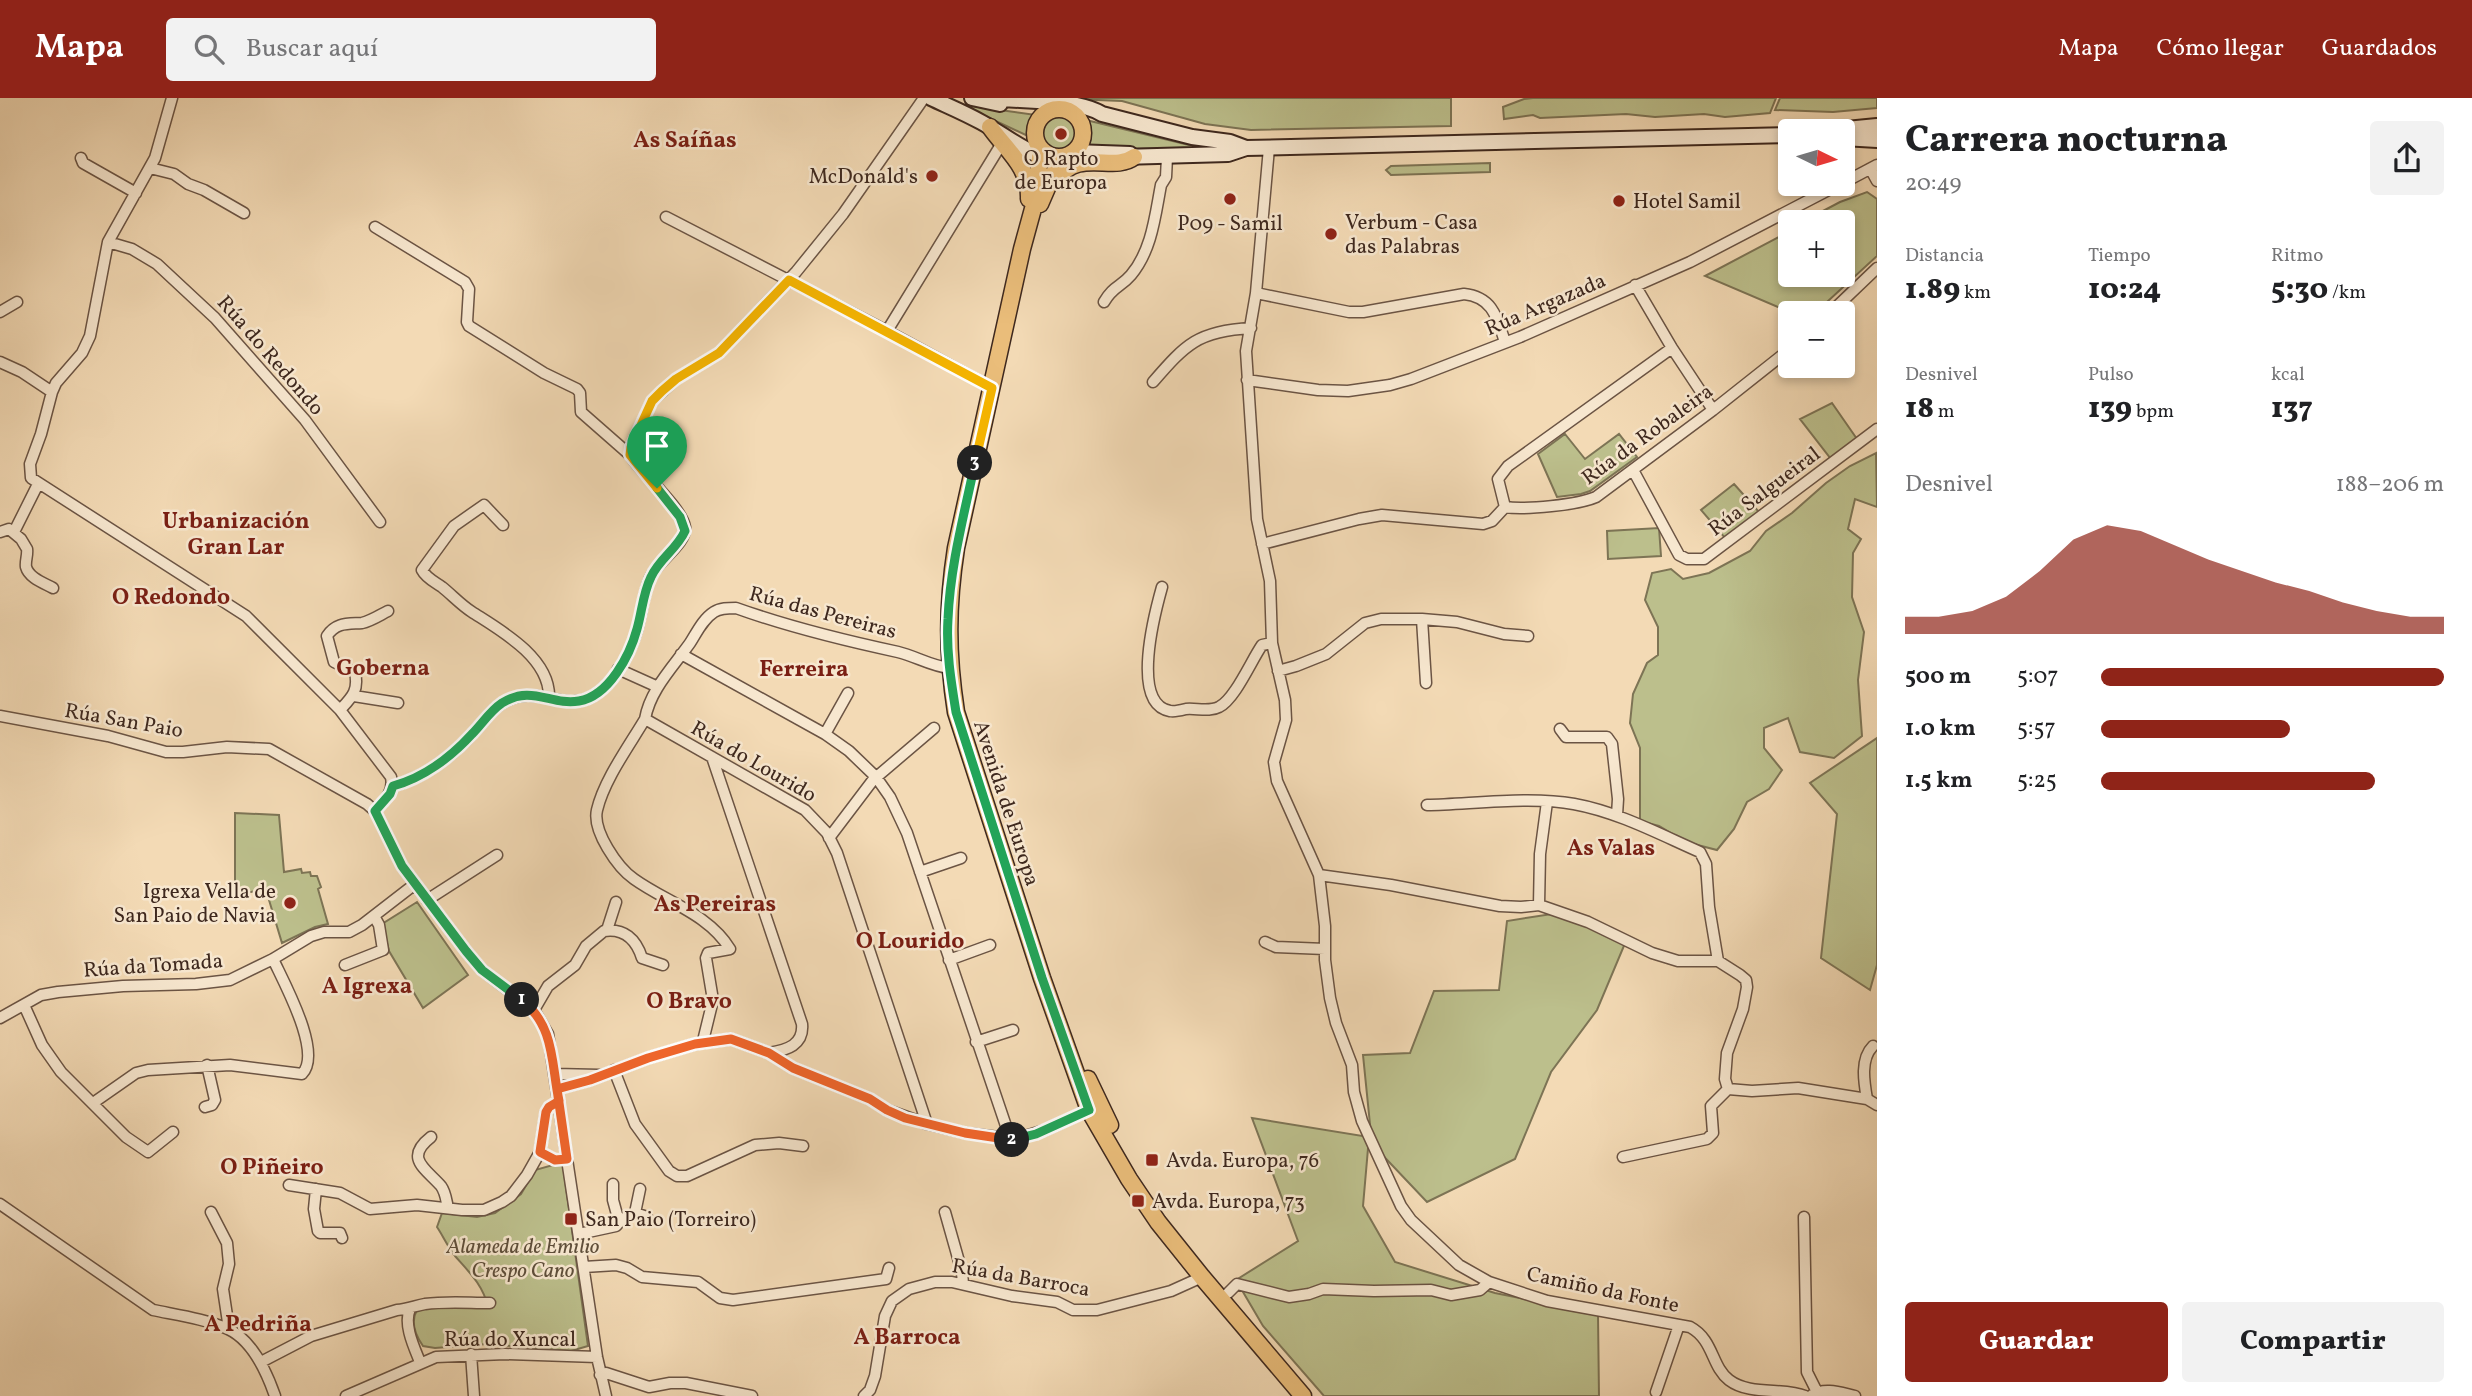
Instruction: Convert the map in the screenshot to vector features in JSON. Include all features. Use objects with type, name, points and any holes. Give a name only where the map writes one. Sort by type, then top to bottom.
[{"type":"main road","points":[[1054,109],[1073,113],[1084,132],[1081,143],[1067,157],[1055,157],[1040,150],[1035,134],[1037,123],[1044,114],[1054,109]]},
{"type":"main road","points":[[990,127],[1023,168],[1029,186],[1027,251]]},
{"type":"main road","name":"Avenida de Europa","points":[[1040,150],[1027,251],[959,589],[957,637],[962,693],[975,746],[1060,1000],[1097,1101],[1150,1194],[1180,1235],[1316,1396]]},
{"type":"main road","name":"Avenida de Europa","points":[[1067,157],[1045,190],[1027,251],[992,388],[950,590],[947,622],[949,668],[956,712],[1042,978],[1089,1110],[1158,1222],[1303,1396]]},
{"type":"main road","points":[[1027,251],[1048,196],[1061,172],[1068,167],[1084,163],[1128,162],[1134,157]]},
{"type":"street","points":[[172,98],[159,147],[150,168],[108,242],[90,337],[82,353],[56,383],[52,392],[29,471],[31,478],[246,616],[340,709],[391,776],[393,786],[390,794],[375,811],[402,866],[482,970],[534,1010],[548,1034],[597,1357],[606,1396]]},
{"type":"street","points":[[630,455],[631,447],[657,396],[676,379],[719,353],[789,280],[843,214],[924,98]]},
{"type":"street","points":[[931,98],[990,127],[1000,135],[1040,150]]},
{"type":"street","points":[[984,98],[989,104],[1054,109]]},
{"type":"street","points":[[984,98],[1066,104],[1192,137],[1230,142],[1246,148]]},
{"type":"street","points":[[1073,113],[1094,116],[1102,114]]},
{"type":"street","points":[[1855,128],[1877,126]]},
{"type":"street","points":[[1067,157],[1228,154],[1246,148],[1778,135]]},
{"type":"street","points":[[1855,139],[1877,140]]},
{"type":"street","points":[[887,331],[1002,143]]},
{"type":"street","name":"Camiño da Fonte","points":[[1269,148],[1256,293],[1246,351],[1257,519],[1270,581],[1272,642],[1286,720],[1274,762],[1277,781],[1319,875],[1325,949],[1336,1023],[1352,1065],[1354,1092],[1362,1121],[1401,1206],[1411,1220],[1459,1265],[1489,1282],[1547,1301],[1679,1325],[1698,1332],[1706,1340],[1723,1374],[1731,1382],[1766,1392],[1805,1396]]},
{"type":"street","points":[[1104,302],[1110,291],[1132,274],[1149,245],[1161,185],[1166,177],[1167,157]]},
{"type":"street","points":[[81,158],[83,163],[136,193]]},
{"type":"street","points":[[150,168],[174,174],[244,213]]},
{"type":"street","points":[[1874,168],[1877,181]]},
{"type":"street","name":"Rúa Argazada","points":[[1855,177],[1874,168]]},
{"type":"street","name":"Rúa Argazada","points":[[1247,380],[1318,390],[1348,391],[1412,379],[1690,262],[1817,196]]},
{"type":"street","points":[[666,217],[992,388]]},
{"type":"street","points":[[375,227],[465,282],[469,289],[469,326],[544,373],[577,389],[580,393],[581,412],[630,455],[680,517],[685,531],[680,542],[652,575],[637,632],[618,669],[603,689],[586,699],[564,701],[548,696],[519,696],[500,704],[465,742],[425,773],[393,786]]},
{"type":"street","name":"Rúa do Redondo","points":[[108,242],[132,249],[157,264],[215,318],[305,421],[380,523]]},
{"type":"street","points":[[1843,301],[1877,268]]},
{"type":"street","points":[[1635,285],[1713,410]]},
{"type":"street","points":[[1256,293],[1349,312],[1363,312],[1464,294],[1476,296],[1486,301],[1495,315],[1505,342]]},
{"type":"street","points":[[0,312],[17,302]]},
{"type":"street","points":[[1153,382],[1188,344],[1209,334],[1251,328]]},
{"type":"street","points":[[1262,544],[1382,515],[1483,524],[1492,521],[1505,507],[1498,479],[1508,466],[1672,348]]},
{"type":"street","name":"Rúa da Robaleira","points":[[1505,507],[1586,502],[1633,470],[1778,359]]},
{"type":"street","points":[[0,362],[22,372],[52,392]]},
{"type":"street","name":"Rúa Salgueiral","points":[[1633,470],[1679,555],[1688,559],[1704,559],[1877,429]]},
{"type":"street","points":[[14,532],[38,484]]},
{"type":"street","points":[[503,525],[484,505],[454,526],[422,570],[425,576],[434,580],[470,611],[488,621],[535,660],[549,687],[548,696]]},
{"type":"street","points":[[0,532],[9,528],[14,532],[27,549],[26,562],[29,572],[36,580],[53,588]]},
{"type":"street","points":[[1162,587],[1151,628],[1148,655],[1151,695],[1169,712],[1218,708],[1228,698],[1262,645],[1272,642]]},
{"type":"street","name":"Rúa das Pereiras","points":[[703,1041],[713,1000],[706,958],[708,953],[730,949],[723,938],[687,909],[632,878],[617,861],[598,829],[596,814],[601,796],[645,719],[647,708],[658,687],[704,622],[715,611],[736,608],[825,637],[902,653],[927,664],[949,668]]},
{"type":"street","points":[[340,709],[354,696],[355,672],[334,662],[327,636],[337,627],[350,622],[364,623],[388,611]]},
{"type":"street","points":[[1422,619],[1426,683]]},
{"type":"street","points":[[1278,671],[1326,654],[1365,623],[1381,620],[1457,622],[1504,634],[1528,636]]},
{"type":"street","points":[[681,654],[825,734],[849,751],[876,777],[899,815],[1006,1126],[1013,1134],[1023,1137]]},
{"type":"street","points":[[618,669],[658,687]]},
{"type":"street","points":[[825,734],[848,693]]},
{"type":"street","points":[[354,696],[398,703]]},
{"type":"street","name":"Rúa San Paio","points":[[0,716],[108,736],[166,752],[227,747],[269,749],[375,811]]},
{"type":"street","name":"Rúa do Lourido","points":[[645,719],[806,810],[829,838],[837,853],[927,1124]]},
{"type":"street","points":[[829,838],[876,777],[934,728]]},
{"type":"street","points":[[1560,729],[1566,737],[1607,737],[1612,744],[1618,799],[1616,815]]},
{"type":"street","points":[[712,757],[802,1024],[802,1036],[794,1046],[769,1053]]},
{"type":"street","points":[[1539,905],[1540,854],[1547,802]]},
{"type":"street","points":[[1427,805],[1547,802],[1572,804],[1616,815],[1700,852],[1706,864],[1709,908],[1718,961]]},
{"type":"street","points":[[427,900],[497,855]]},
{"type":"street","points":[[920,872],[961,858]]},
{"type":"street","points":[[1319,875],[1391,885],[1500,906],[1539,905],[1588,922],[1652,953],[1678,961],[1718,961],[1746,980],[1747,987],[1744,1009],[1727,1052],[1725,1079],[1728,1088]]},
{"type":"street","name":"Rúa da Tomada","points":[[0,1018],[41,995],[58,992],[230,980],[311,936],[324,932],[349,932],[415,884]]},
{"type":"street","points":[[607,930],[616,902]]},
{"type":"street","points":[[345,965],[383,950],[379,925],[374,916]]},
{"type":"street","points":[[534,1010],[548,986],[575,965],[595,937],[607,930],[630,936],[642,958],[663,965]]},
{"type":"street","points":[[1265,942],[1276,947],[1325,949]]},
{"type":"street","points":[[949,960],[990,945]]},
{"type":"street","points":[[93,1103],[142,1071],[207,1065],[253,1067],[299,1075],[306,1071],[309,1062],[307,1039],[273,959]]},
{"type":"street","points":[[24,1005],[42,1045],[61,1072],[126,1137],[148,1152],[173,1132]]},
{"type":"street","points":[[976,1042],[1013,1030]]},
{"type":"street","points":[[557,1089],[703,1041],[731,1039],[769,1053],[793,1068],[870,1099],[887,1110],[927,1124],[965,1133],[1009,1140],[1045,1130],[1089,1110]]},
{"type":"street","points":[[793,1068],[794,1046]]},
{"type":"street","points":[[1867,1099],[1864,1076],[1866,1058],[1873,1046]]},
{"type":"street","points":[[205,1107],[212,1105],[215,1100],[207,1065]]},
{"type":"street","points":[[614,1070],[635,1124],[669,1171],[677,1176],[687,1176],[755,1144],[803,1146]]},
{"type":"street","points":[[555,1074],[600,1075]]},
{"type":"street","points":[[1728,1088],[1752,1091],[1798,1088],[1867,1099],[1877,1105]]},
{"type":"street","points":[[1623,1157],[1707,1139],[1713,1133],[1711,1106],[1728,1088]]},
{"type":"street","points":[[289,1185],[340,1193],[370,1209],[417,1205],[484,1210],[502,1202],[517,1188],[540,1152],[546,1112],[559,1101]]},
{"type":"street","points":[[992,1137],[1002,1133],[1006,1126]]},
{"type":"street","points":[[431,1137],[421,1145],[418,1152],[420,1163],[442,1188],[448,1208]]},
{"type":"street","points":[[540,1152],[555,1160],[567,1159]]},
{"type":"street","points":[[613,1184],[613,1200],[619,1222]]},
{"type":"street","points":[[316,1189],[314,1209],[318,1231],[340,1233],[342,1238]]},
{"type":"street","points":[[635,1213],[640,1189]]},
{"type":"street","points":[[0,1204],[153,1310],[229,1329],[261,1362],[275,1396]]},
{"type":"street","points":[[211,1212],[227,1243],[229,1264],[223,1289],[229,1329]]},
{"type":"street","points":[[945,1212],[962,1272],[962,1284]]},
{"type":"street","points":[[579,1234],[616,1226],[635,1213],[647,1217]]},
{"type":"street","points":[[1804,1217],[1807,1372],[1814,1394],[1831,1391],[1855,1396]]},
{"type":"street","points":[[584,1267],[616,1265],[642,1277],[698,1282],[726,1300],[886,1279],[889,1268]]},
{"type":"street","name":"Rúa da Barroca","points":[[864,1396],[876,1376],[886,1316],[892,1301],[909,1289],[935,1282],[952,1282],[1013,1296],[1057,1302],[1073,1310],[1097,1310],[1171,1291],[1202,1277]]},
{"type":"street","points":[[1228,1293],[1237,1284],[1289,1297],[1323,1289],[1431,1290],[1451,1295],[1480,1290],[1489,1282]]},
{"type":"street","points":[[261,1362],[311,1336],[397,1310],[423,1304],[489,1303]]},
{"type":"street","points":[[410,1309],[408,1324],[420,1362]]},
{"type":"street","points":[[1656,1392],[1679,1325]]},
{"type":"street","points":[[471,1354],[474,1396]]},
{"type":"street","name":"Rúa do Xuncal","points":[[346,1396],[436,1357],[471,1354],[592,1359],[597,1357]]},
{"type":"street","points":[[600,1375],[606,1373],[649,1387],[670,1382],[686,1382],[752,1396]]},
{"type":"green space","points":[[1046,98],[1451,98],[1451,126],[1251,130],[1205,124],[1122,101]]},
{"type":"green space","points":[[1533,98],[1776,98],[1770,113],[1725,117],[1704,114],[1655,117],[1626,114],[1540,118],[1533,115],[1504,119],[1503,107]]},
{"type":"green space","points":[[1780,98],[1877,98],[1877,108],[1833,112],[1775,110]]},
{"type":"green space","points":[[971,106],[1036,115],[1031,125],[1030,137],[970,109]]},
{"type":"green space","points":[[1060,117],[1072,122],[1077,134],[1072,146],[1060,151],[1048,146],[1043,134],[1048,122]]},
{"type":"green space","points":[[1086,120],[1193,146],[1239,148],[1085,149],[1089,136]]},
{"type":"green space","points":[[1490,163],[1490,172],[1391,175],[1386,170],[1391,166]]},
{"type":"green space","points":[[1867,192],[1877,199],[1877,256],[1855,276],[1855,210],[1825,210]]},
{"type":"green space","points":[[1778,237],[1778,287],[1843,287],[1828,301],[1778,301],[1778,307],[1705,276]]},
{"type":"green space","points":[[1832,403],[1857,439],[1831,459],[1800,419]]},
{"type":"green space","points":[[1565,434],[1585,459],[1619,434],[1637,457],[1590,491],[1557,497],[1538,454]]},
{"type":"green space","points":[[1876,453],[1877,507],[1855,499],[1848,529],[1861,539],[1853,553],[1852,597],[1864,632],[1858,680],[1862,736],[1834,758],[1800,752],[1788,718],[1764,728],[1764,748],[1782,770],[1769,789],[1747,802],[1734,829],[1717,850],[1686,842],[1659,826],[1640,821],[1640,748],[1630,723],[1633,694],[1647,663],[1658,655],[1658,627],[1645,600],[1652,573],[1671,569],[1683,579],[1709,573],[1750,551],[1766,531],[1792,513],[1826,483],[1850,466]]},
{"type":"green space","points":[[1734,484],[1759,512],[1725,538],[1701,510]]},
{"type":"green space","points":[[1659,528],[1661,556],[1608,559],[1607,531]]},
{"type":"green space","points":[[1877,738],[1877,965],[1870,990],[1821,958],[1837,814],[1810,783]]},
{"type":"green space","points":[[235,813],[279,815],[284,872],[301,869],[302,873],[310,872],[311,876],[317,876],[328,924],[315,927],[282,943],[266,890],[235,894]]},
{"type":"green space","points":[[417,902],[468,975],[423,1008],[389,951],[382,924]]},
{"type":"green space","points":[[1565,912],[1626,941],[1597,1010],[1551,1072],[1515,1159],[1427,1202],[1372,1144],[1363,1055],[1410,1053],[1434,991],[1499,990],[1507,921]]},
{"type":"green space","points":[[1252,1118],[1369,1137],[1363,1206],[1395,1262],[1495,1293],[1598,1314],[1599,1396],[1324,1396],[1263,1326],[1236,1280],[1298,1241]]},
{"type":"green space","name":"Alameda de Emilio Crespo Cano","points":[[560,1163],[563,1165],[588,1346],[571,1351],[487,1344],[435,1348],[423,1346],[415,1329],[417,1310],[488,1307],[479,1285],[452,1253],[437,1227],[442,1213],[477,1217],[495,1213],[521,1194],[535,1170]]},
{"type":"place","name":"O Rapto de Europa","points":[[1061,134]]},
{"type":"place","name":"McDonald's","points":[[932,176]]},
{"type":"place","name":"P09 - Samil","points":[[1230,199]]},
{"type":"place","name":"Hotel Samil","points":[[1619,201]]},
{"type":"place","name":"Verbum - Casa das Palabras","points":[[1331,234]]},
{"type":"place","name":"Igrexa Vella de San Paio de Navia","points":[[290,903]]},
{"type":"place","name":"Avda. Europa, 76","points":[[1152,1160]]},
{"type":"place","name":"Avda. Europa, 73","points":[[1138,1201]]},
{"type":"place","name":"San Paio (Torreiro)","points":[[571,1219]]},
{"type":"district","name":"As Saíñas","points":[[685,139]]},
{"type":"district","name":"Urbanización Gran Lar","points":[[236,533]]},
{"type":"district","name":"O Redondo","points":[[171,596]]},
{"type":"district","name":"Goberna","points":[[383,667]]},
{"type":"district","name":"Ferreira","points":[[804,668]]},
{"type":"district","name":"As Valas","points":[[1611,847]]},
{"type":"district","name":"As Pereiras","points":[[715,903]]},
{"type":"district","name":"O Lourido","points":[[910,940]]},
{"type":"district","name":"A Igrexa","points":[[367,985]]},
{"type":"district","name":"O Bravo","points":[[689,1000]]},
{"type":"district","name":"O Piñeiro","points":[[272,1166]]},
{"type":"district","name":"A Pedriña","points":[[258,1323]]},
{"type":"district","name":"A Barroca","points":[[907,1336]]},
{"type":"route","points":[[657,488],[630,455],[652,401],[676,379],[719,353],[739,329],[789,280],[992,388],[950,590],[947,622],[949,668],[956,712],[1042,978],[1089,1110],[1036,1134],[1015,1139],[965,1133],[905,1118],[870,1099],[793,1068],[769,1053],[739,1041],[723,1038],[703,1041],[557,1089],[559,1101],[567,1159],[551,1159],[540,1152],[546,1112],[554,1102],[559,1101],[544,1023],[534,1010],[489,976],[474,961],[402,866],[375,811],[390,794],[393,786],[425,773],[465,742],[500,704],[528,695],[577,702],[594,695],[611,680],[637,632],[652,575],[680,542],[685,531],[685,524],[657,488]]}]
